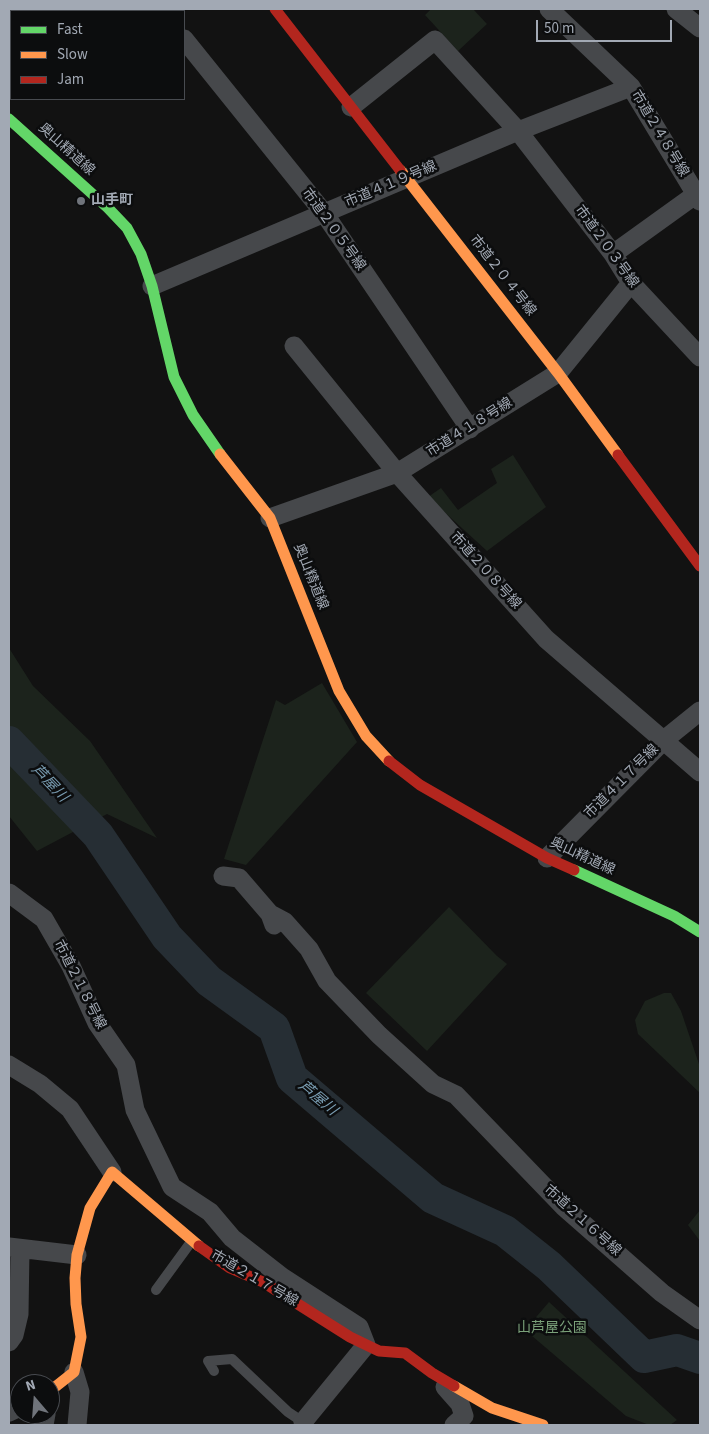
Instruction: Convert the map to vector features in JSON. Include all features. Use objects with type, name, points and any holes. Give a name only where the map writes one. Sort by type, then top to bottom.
[{"type":"street","name":"市道２０４号線","points":[[275,9],[558,373],[700,566]]},
{"type":"street","name":"市道２４８号線","points":[[549,9],[630,87],[698,198]]},
{"type":"street","points":[[676,9],[700,28]]},
{"type":"street","name":"市道２０５号線","points":[[185,40],[324,213],[470,429]]},
{"type":"street","name":"市道２０３号線","points":[[351,108],[435,40],[518,131],[613,254],[631,283],[700,357]]},
{"type":"street","name":"市道４１９号線","points":[[152,286],[518,131],[630,87]]},
{"type":"street","name":"奥山精道線","points":[[9,119],[108,208],[127,228],[141,254],[152,286],[174,377],[194,415],[226,464],[270,518],[339,691],[366,736],[395,767],[420,785],[547,858],[698,927]]},
{"type":"street","points":[[613,254],[698,198]]},
{"type":"street","name":"市道４１８号線","points":[[270,518],[398,473],[558,373],[631,283]]},
{"type":"street","name":"市道２０８号線","points":[[294,346],[398,473],[546,639],[700,772]]},
{"type":"street","name":"市道４１７号線","points":[[547,858],[664,740],[700,711]]},
{"type":"street","name":"市道２１６号線","points":[[223,876],[239,878],[270,914],[285,922],[309,949],[327,981],[379,1036],[432,1084],[456,1095],[563,1206],[662,1293],[700,1320]]},
{"type":"street","name":"市道２１８号線","points":[[9,894],[44,919],[71,966],[96,1023],[126,1065],[135,1110],[172,1187],[210,1212],[232,1238],[282,1277],[359,1327],[366,1344]]},
{"type":"street","points":[[9,1065],[40,1084],[70,1109],[112,1172],[90,1208],[77,1256],[75,1278],[76,1304],[81,1337],[74,1372],[80,1392],[78,1425]]},
{"type":"street","name":"市道２１７号線","points":[[112,1172],[192,1241],[230,1268],[263,1282],[350,1338],[379,1351],[405,1354],[432,1373],[492,1408],[543,1425]]},
{"type":"street","points":[[9,1342],[14,1335],[19,1314],[14,1248],[77,1256]]},
{"type":"street","points":[[303,1422],[366,1344]]},
{"type":"street","points":[[60,1383],[74,1372]]},
{"type":"street","points":[[432,1373],[460,1404],[463,1422]]},
{"type":"lane","points":[[156,1290],[192,1241]]},
{"type":"lane","points":[[214,1370],[208,1361],[232,1359],[288,1412],[303,1422]]},
{"type":"green space","points":[[431,9],[473,9],[487,24],[458,51],[425,15]]},
{"type":"green space","points":[[513,455],[546,507],[487,551],[428,497],[441,488],[458,510],[497,483],[491,469]]},
{"type":"green space","points":[[9,648],[33,686],[90,741],[157,838],[107,814],[37,851],[9,816]]},
{"type":"green space","points":[[322,683],[357,742],[246,865],[224,859],[276,700],[285,705]]},
{"type":"green space","points":[[449,907],[507,964],[427,1051],[366,993]]},
{"type":"green space","points":[[664,993],[671,993],[681,1011],[700,1067],[700,1093],[638,1034],[635,1020],[645,1001]]},
{"type":"green space","points":[[700,1210],[700,1241],[688,1225]]},
{"type":"green space","name":"山芦屋公園","points":[[549,1302],[677,1420],[670,1425],[649,1425],[626,1416],[525,1330]]},
{"type":"waterway","name":"芦屋川","points":[[9,742],[98,835],[167,937],[209,981],[274,1028],[292,1078],[433,1198],[505,1231],[549,1266],[644,1357],[677,1350],[700,1358]]},
{"type":"traffic: fast","points":[[9,119],[108,208],[127,228],[141,254],[152,286],[174,377],[193,415],[220,454]]},
{"type":"traffic: fast","points":[[574,870],[674,916],[700,932]]},
{"type":"traffic: slow","points":[[400,170],[558,373],[618,455]]},
{"type":"traffic: slow","points":[[220,454],[270,518],[339,691],[366,736],[389,761]]},
{"type":"traffic: slow","points":[[60,1383],[74,1372],[81,1337],[76,1304],[75,1278],[77,1255],[90,1208],[112,1172],[199,1246]]},
{"type":"traffic: slow","points":[[454,1386],[492,1408],[543,1425]]},
{"type":"traffic: jam","points":[[275,9],[400,170]]},
{"type":"traffic: jam","points":[[618,455],[700,566]]},
{"type":"traffic: jam","points":[[389,761],[420,785],[547,858],[574,870]]},
{"type":"traffic: jam","points":[[199,1246],[230,1268],[263,1282],[350,1337],[379,1351],[405,1353],[432,1373],[454,1386]]},
{"type":"place","name":"山手町","points":[[81,201]]}]
